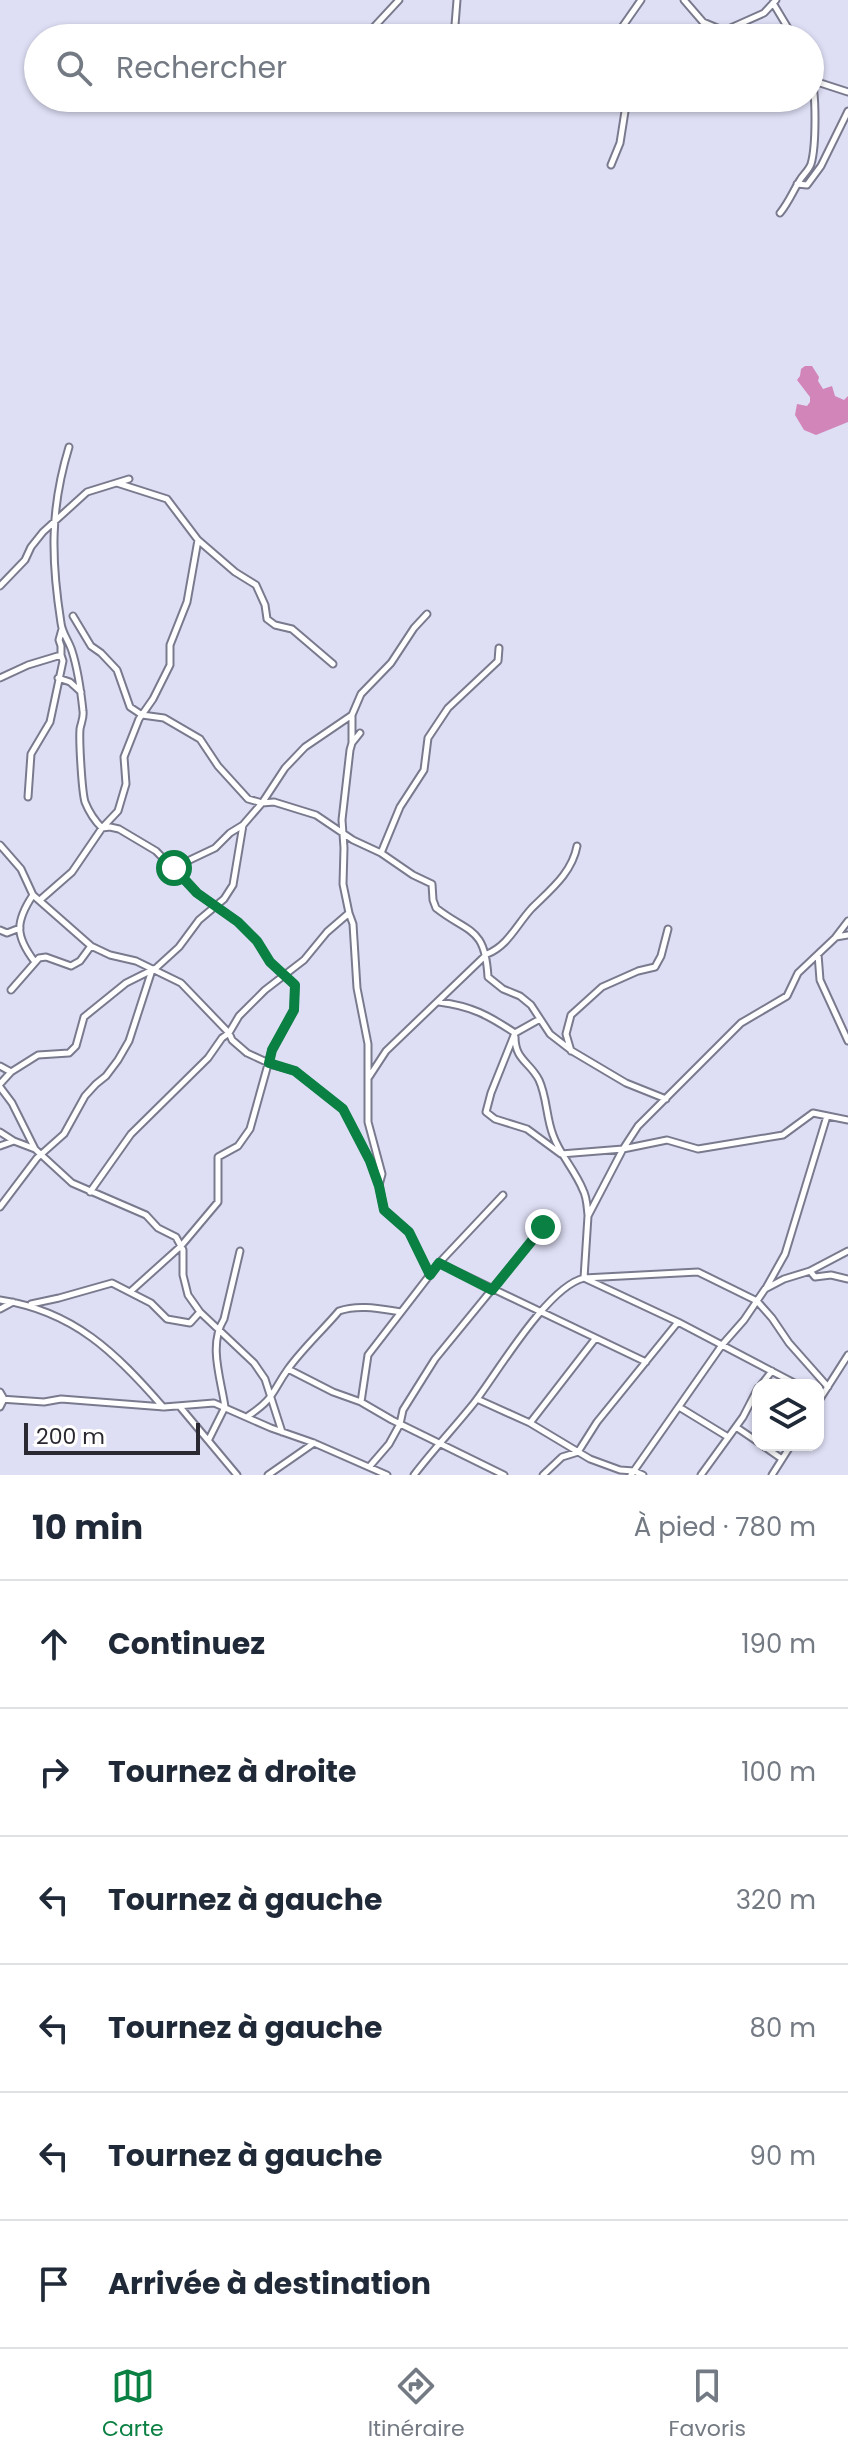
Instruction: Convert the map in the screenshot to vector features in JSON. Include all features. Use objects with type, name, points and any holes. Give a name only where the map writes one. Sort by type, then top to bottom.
[{"type":"street","points":[[377,24],[399,0]]},
{"type":"street","points":[[455,24],[457,0]]},
{"type":"street","points":[[624,24],[641,0]]},
{"type":"street","points":[[684,0],[708,24]]},
{"type":"street","points":[[740,24],[764,13],[775,1],[787,24]]},
{"type":"street","points":[[824,83],[848,92]]},
{"type":"street","points":[[797,184],[807,185],[821,166],[848,111]]},
{"type":"street","points":[[611,165],[620,143],[625,112]]},
{"type":"street","points":[[780,213],[791,200],[810,165],[815,112]]},
{"type":"street","points":[[69,447],[53,524],[54,562],[62,629],[73,653],[81,692],[85,803],[102,828],[113,827],[156,851],[197,893],[238,922],[270,962],[295,985],[294,1010],[272,1050],[250,1129],[238,1146],[218,1157],[218,1202],[181,1246],[130,1292]]},
{"type":"street","points":[[0,586],[25,560],[31,547],[87,492],[129,479]]},
{"type":"street","points":[[117,483],[167,499],[198,540],[235,572],[256,585],[265,605],[267,619],[275,625],[292,629],[333,664]]},
{"type":"street","points":[[40,900],[72,872],[123,801],[126,784],[124,757],[142,715],[170,665],[170,645],[187,602],[198,540]]},
{"type":"street","points":[[379,1186],[382,1174],[368,1122],[366,1101],[368,1044],[357,988],[353,924],[343,884],[342,815],[352,743],[352,715],[361,694],[391,663],[427,614]]},
{"type":"street","points":[[73,616],[91,646],[117,670],[130,707],[142,715],[164,718],[200,739],[235,787],[248,799],[274,802],[316,815],[353,840],[432,884],[436,908],[472,930],[487,954],[488,977],[531,1005],[550,1034],[626,1083],[666,1099]]},
{"type":"street","points":[[28,797],[31,754],[50,722],[63,661],[59,640],[62,629]]},
{"type":"street","points":[[381,853],[400,807],[424,770],[428,738],[448,708],[498,661],[499,648]]},
{"type":"street","points":[[0,678],[61,655]]},
{"type":"street","points":[[58,678],[70,682],[81,692]]},
{"type":"street","points":[[174,868],[215,848],[243,825],[285,768],[305,747],[352,715]]},
{"type":"street","points":[[352,743],[360,733]]},
{"type":"street","points":[[243,825],[233,885],[224,899],[194,926],[175,952],[152,970],[126,983],[84,1017],[76,1046],[69,1053],[38,1055],[11,1072],[0,1086],[35,1149],[72,1183],[146,1215],[158,1228],[176,1237],[183,1250],[183,1275],[188,1295],[200,1312],[254,1363],[265,1379],[282,1432]]},
{"type":"street","points":[[0,845],[21,869],[33,895],[91,946],[110,955],[136,961],[185,986],[247,1053],[295,1071],[343,1109],[369,1156],[384,1210],[409,1232],[430,1275]]},
{"type":"street","points":[[369,1077],[386,1051],[487,954],[495,951],[549,894],[572,862],[577,846]]},
{"type":"street","points":[[33,895],[23,910],[20,928],[23,946],[35,962]]},
{"type":"street","points":[[90,1192],[131,1134],[184,1084],[229,1033],[239,1016],[265,990],[304,960],[327,932],[349,913]]},
{"type":"street","points":[[588,1216],[638,1126],[741,1023],[787,996],[798,973],[835,938],[848,921]]},
{"type":"street","points":[[0,930],[7,933],[20,928]]},
{"type":"street","points":[[572,1051],[566,1034],[571,1015],[602,987],[655,967],[668,929]]},
{"type":"street","points":[[835,938],[848,935]]},
{"type":"street","points":[[11,990],[39,958],[75,965],[91,946]]},
{"type":"street","points":[[818,954],[820,980],[848,1041]]},
{"type":"street","points":[[0,1207],[41,1155],[64,1134],[85,1096],[106,1076],[126,1048],[152,970]]},
{"type":"street","points":[[438,1001],[464,1005],[488,1014],[515,1033]]},
{"type":"street","points":[[540,1018],[515,1033],[486,1112],[495,1119],[527,1129],[567,1160],[585,1193],[588,1216],[584,1278]]},
{"type":"street","points":[[515,1033],[515,1048],[539,1079],[547,1102],[551,1131],[561,1154]]},
{"type":"street","points":[[0,1066],[11,1072]]},
{"type":"street","points":[[561,1154],[623,1149],[667,1140],[698,1149],[783,1135],[813,1113],[848,1120]]},
{"type":"street","points":[[633,1473],[722,1345],[744,1320],[785,1254],[827,1116]]},
{"type":"street","points":[[0,1132],[35,1149]]},
{"type":"street","points":[[0,1146],[14,1141]]},
{"type":"street","points":[[361,1402],[368,1355],[439,1263],[503,1195]]},
{"type":"street","points":[[370,1466],[389,1444],[400,1424],[403,1410],[435,1359],[543,1227]]},
{"type":"street","points":[[209,1439],[225,1407],[217,1372],[219,1327],[224,1319],[240,1251]]},
{"type":"street","points":[[765,1289],[848,1251]]},
{"type":"street","points":[[439,1263],[646,1362]]},
{"type":"street","points":[[810,1271],[815,1277],[831,1275],[848,1279]]},
{"type":"street","points":[[414,1475],[477,1399],[541,1311],[576,1280],[584,1278],[698,1272],[757,1301],[828,1387]]},
{"type":"street","points":[[584,1278],[678,1322],[787,1379]]},
{"type":"street","points":[[30,1304],[112,1283],[151,1303],[167,1319],[190,1323],[200,1312]]},
{"type":"street","points":[[1,1299],[30,1304],[83,1330],[131,1370],[164,1407]]},
{"type":"street","points":[[0,1309],[13,1302]]},
{"type":"street","points":[[247,1417],[266,1405],[288,1369],[339,1311],[366,1307],[401,1312]]},
{"type":"street","points":[[543,1475],[562,1457],[578,1452],[597,1422],[678,1322]]},
{"type":"street","points":[[530,1423],[595,1339]]},
{"type":"street","points":[[824,1392],[848,1355]]},
{"type":"street","points":[[288,1369],[333,1392],[361,1402],[504,1475]]},
{"type":"street","points":[[766,1379],[772,1371]]},
{"type":"street","points":[[0,1392],[0,1407]]},
{"type":"street","points":[[2,1399],[44,1402],[61,1399],[181,1408],[214,1403],[387,1475]]},
{"type":"street","points":[[477,1399],[530,1423],[578,1452],[620,1470],[643,1475]]},
{"type":"street","points":[[701,1475],[752,1399]]},
{"type":"street","points":[[679,1407],[728,1437]]},
{"type":"street","points":[[181,1408],[237,1475]]},
{"type":"street","points":[[736,1427],[752,1438]]},
{"type":"street","points":[[268,1475],[314,1443]]},
{"type":"street","points":[[770,1451],[782,1459]]},
{"type":"street","points":[[772,1475],[787,1451]]},
{"type":"street","points":[[484,1475],[489,1467]]},
{"type":"shaded area","points":[[805,366],[812,366],[823,389],[832,386],[835,396],[844,400],[848,396],[848,422],[816,435],[804,430],[795,415],[797,404],[807,406],[810,402],[810,397],[797,380]]},
{"type":"route","points":[[174,868],[197,893],[238,922],[257,941],[278,971],[295,985],[294,1010],[272,1050],[269,1063],[295,1071],[343,1109],[369,1156],[384,1210],[409,1232],[430,1275],[439,1263],[492,1290],[543,1227]]}]
